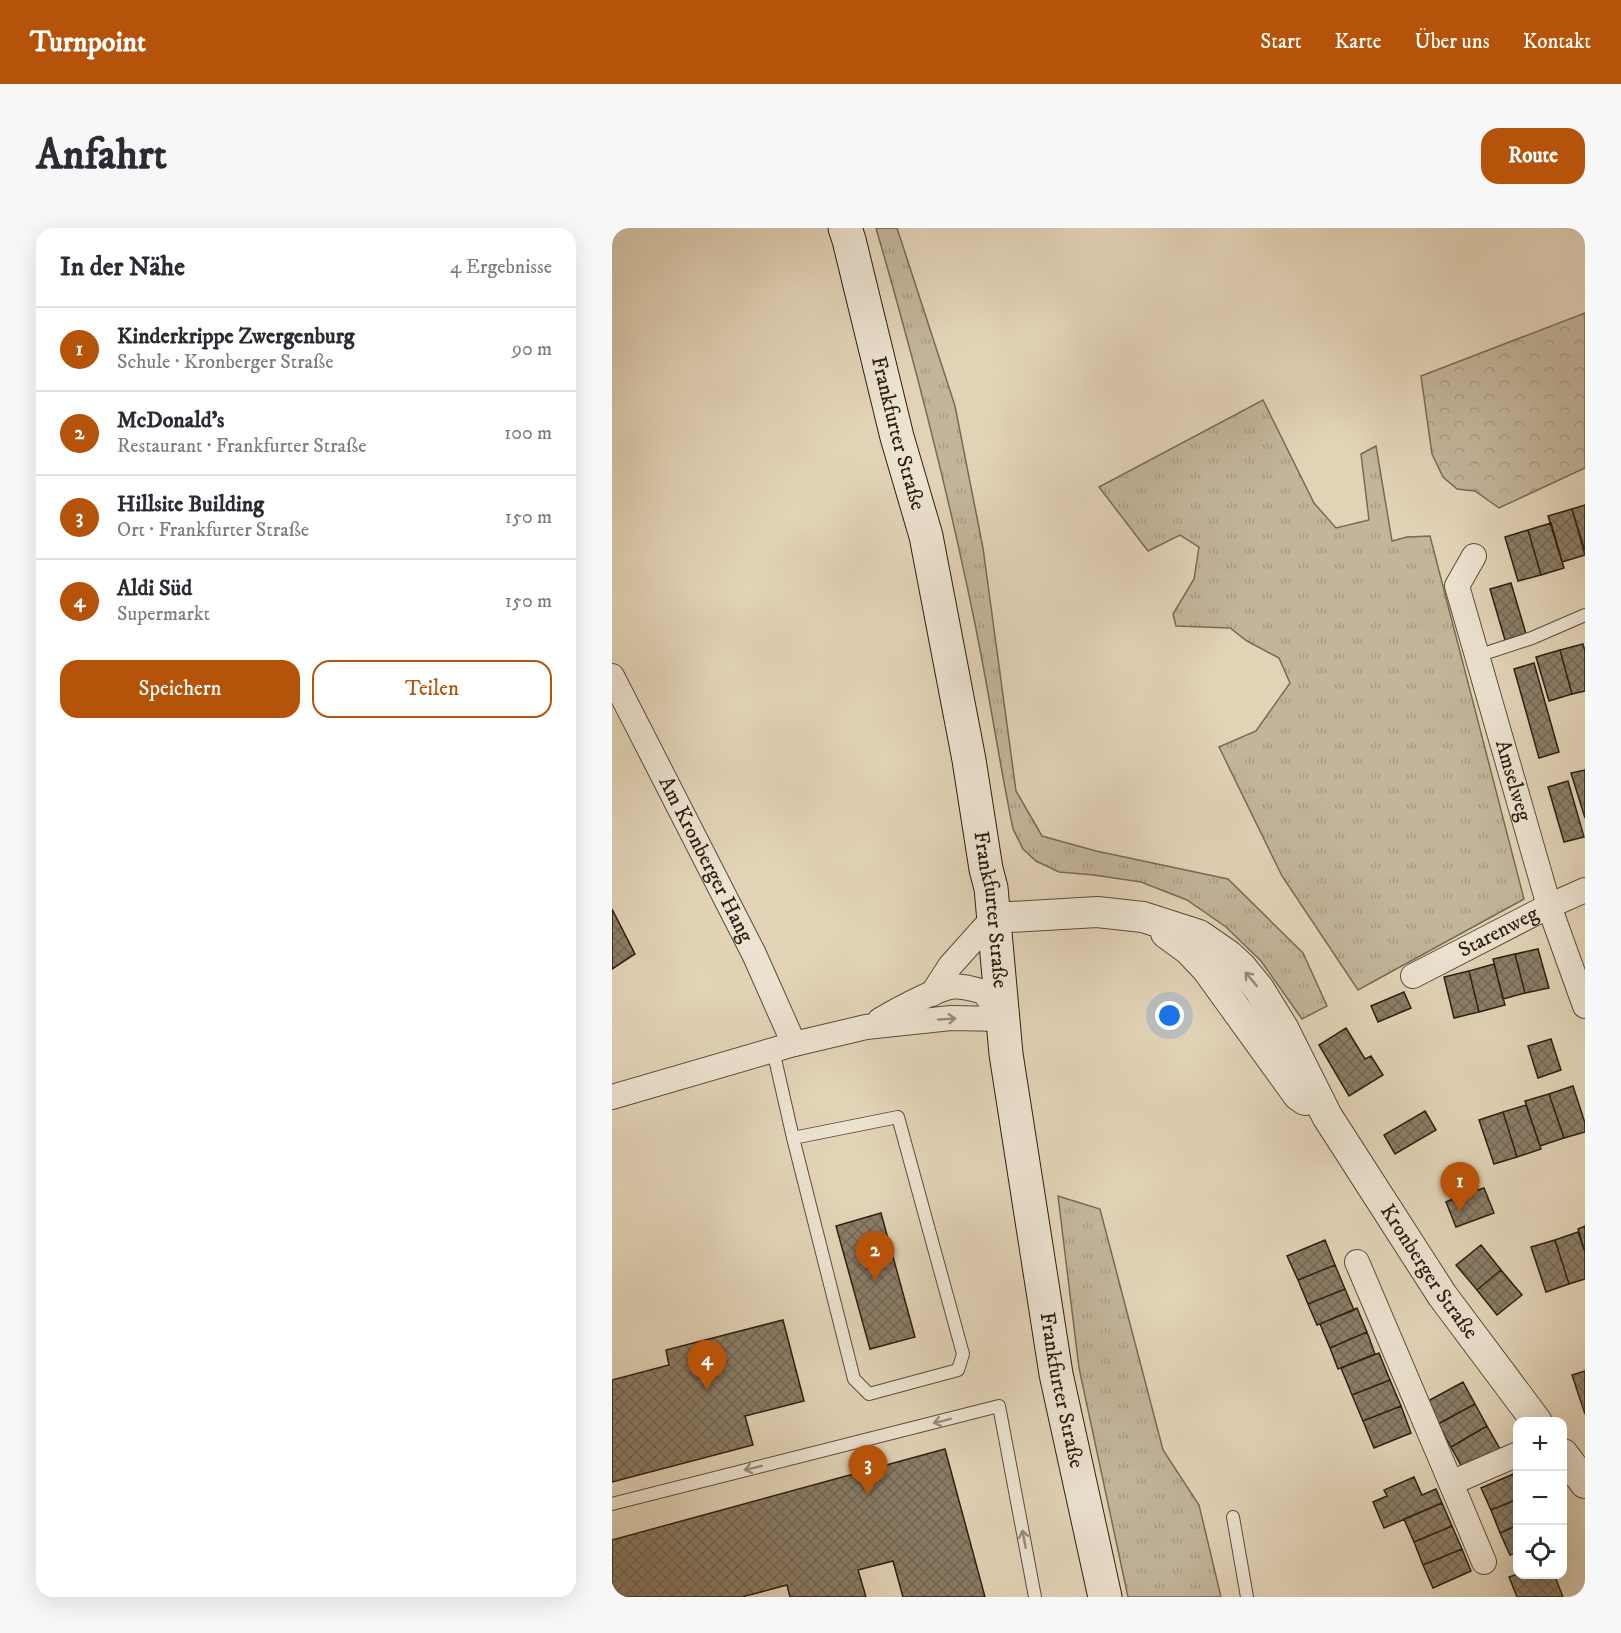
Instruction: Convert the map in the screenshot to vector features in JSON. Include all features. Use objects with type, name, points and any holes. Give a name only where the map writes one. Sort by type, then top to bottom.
[{"type":"main road","name":"Frankfurter Straße","points":[[845,228],[897,437],[926,536],[969,760],[991,888],[1008,1066],[1056,1374],[1105,1597]]},
{"type":"street","name":"Amselweg","points":[[1474,556],[1457,586],[1549,906],[1585,1006]]},
{"type":"street","name":"Am Kronberger Hang","points":[[612,676],[754,954],[784,1047]]},
{"type":"street","name":"Starenweg","points":[[1413,976],[1585,890]]},
{"type":"street","name":"Kronberger Straße","points":[[993,918],[1096,912],[1143,917],[1199,934],[1241,967],[1259,989],[1283,1028],[1327,1116],[1442,1295],[1533,1417]]},
{"type":"street","points":[[932,994],[950,966],[993,918]]},
{"type":"street","points":[[866,1027],[951,987],[968,987],[984,992],[1002,1019]]},
{"type":"street","points":[[612,1097],[784,1047],[866,1027],[951,1018],[1002,1019]]},
{"type":"street","points":[[1357,1262],[1484,1562]]},
{"type":"street","points":[[1451,1483],[1513,1456]]},
{"type":"street","points":[[1567,1460],[1585,1483]]},
{"type":"lane","points":[[1477,656],[1532,638],[1585,615]]},
{"type":"lane","points":[[784,1047],[792,1138],[854,1379],[869,1394],[958,1370],[963,1354],[898,1117],[792,1138]]},
{"type":"lane","points":[[612,1504],[999,1406],[1035,1597]]},
{"type":"lane","points":[[1233,1517],[1247,1597]]},
{"type":"green space","points":[[876,228],[897,228],[955,406],[983,548],[1016,791],[1042,836],[1096,851],[1228,879],[1303,953],[1327,1006],[1302,1019],[1261,961],[1226,927],[1187,900],[1141,882],[1059,872],[1036,861],[1023,849],[1013,829],[965,574],[942,475]]},
{"type":"green space","points":[[1585,313],[1585,468],[1499,508],[1475,491],[1457,489],[1443,477],[1432,454],[1421,376]]},
{"type":"green space","points":[[1263,400],[1314,503],[1336,528],[1369,520],[1361,454],[1376,446],[1392,541],[1407,537],[1430,536],[1524,899],[1358,990],[1282,876],[1219,747],[1256,731],[1290,683],[1279,658],[1247,641],[1230,628],[1176,626],[1173,614],[1194,579],[1199,547],[1180,535],[1148,551],[1099,487]]},
{"type":"green space","points":[[1058,1196],[1100,1209],[1163,1450],[1199,1505],[1221,1597],[1128,1597],[1079,1368]]},
{"type":"building","points":[[1585,505],[1585,551],[1572,509]]},
{"type":"building","points":[[1572,509],[1585,555],[1562,562],[1548,516]]},
{"type":"building","points":[[1551,523],[1564,568],[1541,575],[1528,530]]},
{"type":"building","points":[[1528,530],[1541,575],[1518,581],[1505,537]]},
{"type":"building","points":[[1511,583],[1526,634],[1505,640],[1490,589]]},
{"type":"building","points":[[1583,644],[1585,691],[1572,694],[1560,650]]},
{"type":"building","points":[[1560,650],[1572,694],[1549,701],[1536,657]]},
{"type":"building","points":[[1534,663],[1559,752],[1539,758],[1514,669]]},
{"type":"building","points":[[1585,770],[1585,818],[1571,773]]},
{"type":"building","points":[[1568,781],[1584,837],[1564,842],[1548,787]]},
{"type":"building","points":[[612,909],[635,954],[612,969]]},
{"type":"building","points":[[1538,949],[1549,988],[1525,993],[1515,954]]},
{"type":"building","points":[[1515,954],[1525,993],[1503,999],[1493,959]]},
{"type":"building","points":[[1494,964],[1505,1005],[1479,1012],[1469,971]]},
{"type":"building","points":[[1469,971],[1479,1012],[1454,1018],[1444,977]]},
{"type":"building","points":[[1404,992],[1411,1008],[1378,1022],[1371,1006]]},
{"type":"building","points":[[1346,1028],[1365,1059],[1371,1056],[1383,1075],[1349,1096],[1319,1045]]},
{"type":"building","points":[[1551,1039],[1561,1070],[1538,1078],[1528,1046]]},
{"type":"building","points":[[1573,1086],[1585,1123],[1585,1132],[1564,1138],[1549,1094]]},
{"type":"building","points":[[1549,1094],[1564,1138],[1540,1146],[1525,1101]]},
{"type":"building","points":[[1526,1105],[1541,1149],[1517,1157],[1503,1112]]},
{"type":"building","points":[[1425,1111],[1436,1130],[1395,1154],[1384,1135]]},
{"type":"building","points":[[1503,1112],[1517,1157],[1494,1164],[1479,1120]]},
{"type":"building","points":[[1474,1181],[1478,1190],[1484,1188],[1494,1213],[1456,1227],[1446,1202],[1460,1196],[1457,1187]]},
{"type":"building","points":[[881,1213],[915,1337],[870,1349],[836,1226]]},
{"type":"building","points":[[1585,1226],[1585,1252],[1578,1229]]},
{"type":"building","points":[[1578,1232],[1585,1252],[1585,1279],[1569,1284],[1555,1240]]},
{"type":"building","points":[[1325,1240],[1335,1265],[1298,1280],[1287,1256]]},
{"type":"building","points":[[1555,1240],[1569,1284],[1546,1292],[1531,1247]]},
{"type":"building","points":[[1481,1245],[1501,1270],[1477,1290],[1456,1265]]},
{"type":"building","points":[[1335,1265],[1345,1289],[1308,1304],[1298,1280]]},
{"type":"building","points":[[1501,1270],[1522,1295],[1497,1315],[1477,1290]]},
{"type":"building","points":[[1345,1289],[1354,1310],[1317,1325],[1308,1304]]},
{"type":"building","points":[[1357,1308],[1367,1332],[1330,1348],[1320,1324]]},
{"type":"building","points":[[783,1320],[804,1401],[745,1416],[753,1445],[612,1482],[612,1380],[669,1365],[666,1350]]},
{"type":"building","points":[[1367,1332],[1375,1354],[1338,1369],[1330,1348]]},
{"type":"building","points":[[1379,1353],[1390,1380],[1352,1395],[1341,1368]]},
{"type":"building","points":[[1585,1371],[1585,1414],[1572,1375]]},
{"type":"building","points":[[1390,1380],[1401,1406],[1363,1421],[1352,1395]]},
{"type":"building","points":[[1463,1382],[1475,1404],[1438,1424],[1426,1402]]},
{"type":"building","points":[[1475,1404],[1487,1426],[1451,1447],[1438,1424]]},
{"type":"building","points":[[1401,1406],[1411,1433],[1374,1448],[1363,1421]]},
{"type":"building","points":[[1487,1426],[1500,1449],[1463,1469],[1451,1447]]},
{"type":"building","points":[[945,1449],[985,1597],[903,1597],[893,1561],[858,1570],[866,1597],[790,1597],[787,1585],[742,1597],[612,1597],[612,1540]]},
{"type":"building","points":[[1513,1474],[1513,1501],[1491,1510],[1481,1488]]},
{"type":"building","points":[[1414,1477],[1422,1495],[1436,1489],[1442,1503],[1384,1528],[1373,1502],[1387,1496],[1384,1490]]},
{"type":"building","points":[[1513,1501],[1513,1527],[1500,1533],[1491,1510]]},
{"type":"building","points":[[1442,1503],[1452,1526],[1414,1542],[1404,1519]]},
{"type":"building","points":[[1452,1526],[1462,1549],[1423,1565],[1414,1542]]},
{"type":"building","points":[[1513,1527],[1513,1554],[1510,1555],[1500,1533]]},
{"type":"building","points":[[1462,1549],[1471,1571],[1433,1588],[1423,1565]]},
{"type":"building","points":[[1513,1576],[1513,1579],[1556,1579],[1563,1597],[1517,1597],[1509,1577]]},
{"type":"place","name":"Kinderkrippe Zwergenburg","points":[[1460,1212]]},
{"type":"place","name":"McDonald's","points":[[875,1281]]},
{"type":"place","name":"Aldi Süd","points":[[707,1390]]},
{"type":"place","name":"Hillsite Building","points":[[868,1495]]}]
